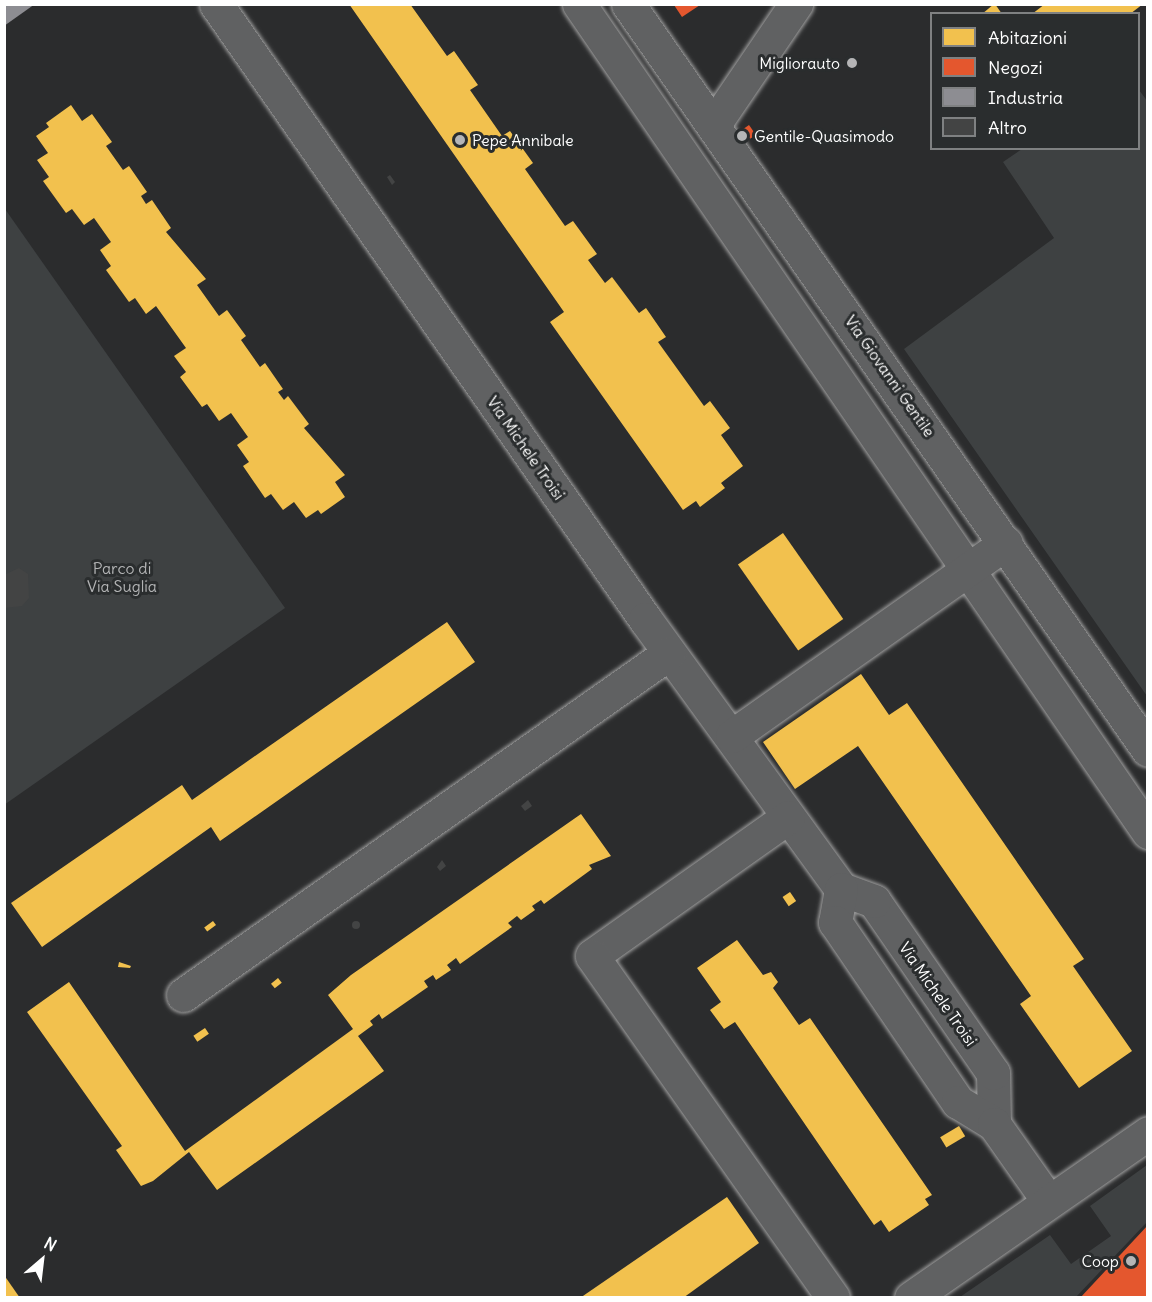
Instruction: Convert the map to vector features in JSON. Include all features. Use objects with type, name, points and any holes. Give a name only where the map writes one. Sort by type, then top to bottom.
[{"type":"street","name":"Via Michele Troisi","points":[[216,4],[669,653],[732,736],[788,817],[841,889],[874,901],[993,1073],[994,1124]]},
{"type":"street","points":[[579,4],[1148,832]]},
{"type":"street","name":"Via Giovanni Gentile","points":[[628,4],[1006,543],[1148,750]]},
{"type":"street","points":[[713,126],[796,4]]},
{"type":"street","points":[[625,71],[658,48]]},
{"type":"street","points":[[732,736],[1006,543]]},
{"type":"street","points":[[183,995],[669,653]]},
{"type":"street","points":[[1090,748],[1128,722]]},
{"type":"street","points":[[788,817],[592,956],[833,1298]]},
{"type":"street","points":[[841,889],[835,922],[958,1102],[994,1124],[1049,1202]]},
{"type":"street","points":[[911,1298],[1148,1133]]},
{"type":"green space","points":[[1140,91],[1148,102],[1147,696],[904,349],[1054,238],[1003,162],[1021,150],[1140,150]]},
{"type":"green space","name":"Parco di Via Suglia","points":[[5,209],[285,608],[4,805]]},
{"type":"green space","points":[[1147,1165],[1147,1222],[1076,1297],[960,1297],[1050,1235],[1071,1264],[1111,1236],[1090,1206]]},
{"type":"building: Abitazioni","points":[[349,4],[410,4],[447,56],[454,51],[478,85],[470,90],[502,136],[510,131],[533,163],[525,169],[565,226],[573,221],[597,254],[588,260],[605,283],[612,277],[639,313],[646,308],[666,337],[658,342],[704,406],[710,401],[730,428],[721,435],[743,466],[721,483],[725,488],[700,507],[696,501],[683,510],[550,322],[564,312]]},
{"type":"building: Abitazioni","points":[[994,4],[1001,12],[984,12]]},
{"type":"building: Abitazioni","points":[[1045,4],[1143,4],[1133,12],[1035,12]]},
{"type":"building: Abitazioni","points":[[71,105],[82,121],[92,114],[112,142],[106,146],[123,170],[129,166],[147,192],[141,196],[146,204],[152,200],[171,228],[166,232],[206,279],[197,285],[219,316],[227,310],[246,336],[241,340],[260,367],[265,363],[283,389],[278,392],[284,400],[288,396],[309,424],[304,428],[345,475],[335,482],[345,497],[321,514],[318,510],[306,518],[294,502],[283,510],[271,494],[265,498],[243,466],[249,462],[237,445],[248,437],[231,413],[219,421],[207,404],[202,407],[180,377],[186,372],[174,356],[186,348],[156,306],[146,314],[135,298],[129,302],[106,270],[111,266],[100,250],[111,242],[94,218],[84,225],[72,209],[66,213],[43,181],[49,177],[37,160],[48,153],[36,136],[49,127],[46,123]]},
{"type":"building: Abitazioni","points":[[783,533],[843,619],[798,651],[738,565]]},
{"type":"building: Abitazioni","points":[[447,622],[475,662],[220,841],[211,827],[42,947],[11,903],[182,785],[192,800]]},
{"type":"building: Abitazioni","points":[[861,674],[889,715],[907,703],[1084,959],[1073,966],[1132,1051],[1079,1088],[1020,1004],[1031,996],[858,746],[795,789],[763,742]]},
{"type":"building: Abitazioni","points":[[581,814],[611,856],[589,865],[592,869],[544,904],[541,900],[532,906],[535,910],[521,920],[517,916],[508,923],[512,927],[460,964],[456,958],[447,965],[451,970],[436,980],[433,975],[424,981],[428,987],[382,1019],[379,1014],[370,1021],[373,1025],[358,1036],[384,1071],[217,1190],[189,1152],[153,1181],[141,1186],[116,1150],[122,1146],[27,1012],[69,982],[185,1151],[353,1029],[328,995],[351,975]]},
{"type":"building: Abitazioni","points":[[790,892],[796,901],[789,906],[783,897]]},
{"type":"building: Abitazioni","points":[[213,921],[216,925],[207,932],[204,928]]},
{"type":"building: Abitazioni","points":[[737,940],[763,975],[771,972],[778,982],[773,988],[799,1025],[810,1018],[932,1195],[925,1199],[929,1205],[889,1232],[881,1220],[874,1225],[735,1022],[724,1029],[710,1010],[721,1002],[697,968]]},
{"type":"building: Abitazioni","points":[[119,962],[131,966],[130,968],[118,967]]},
{"type":"building: Abitazioni","points":[[278,978],[282,983],[275,988],[271,984]]},
{"type":"building: Abitazioni","points":[[205,1028],[209,1034],[197,1042],[193,1036]]},
{"type":"building: Abitazioni","points":[[959,1126],[965,1136],[946,1148],[940,1137]]},
{"type":"building: Abitazioni","points":[[727,1197],[759,1243],[683,1298],[580,1298]]},
{"type":"building: Abitazioni","points":[[4,1275],[20,1298],[4,1298]]},
{"type":"building: Negozi","points":[[674,5],[700,5],[682,17]]},
{"type":"building: Negozi","points":[[749,125],[756,135],[750,139],[743,129]]},
{"type":"building: Negozi","name":"Coop","points":[[1148,1225],[1148,1298],[1080,1298]]},
{"type":"building: Industria","points":[[4,4],[35,4],[4,26]]},
{"type":"building: Altro","points":[[390,175],[395,182],[392,185],[387,177]]},
{"type":"building: Altro","points":[[19,568],[28,574],[29,598],[22,606],[4,608],[4,575]]},
{"type":"building: Altro","points":[[528,800],[532,806],[525,811],[521,806]]},
{"type":"building: Altro","points":[[442,860],[446,866],[440,871],[437,867]]},
{"type":"building: Altro","points":[[356,921],[360,925],[356,929],[352,925]]},
{"type":"place","name":"Migliorauto","points":[[852,63]]},
{"type":"place","name":"Gentile-Quasimodo","points":[[742,136]]},
{"type":"place","name":"Pepe Annibale","points":[[460,140]]},
{"type":"place","name":"Coop","points":[[1131,1261]]}]
